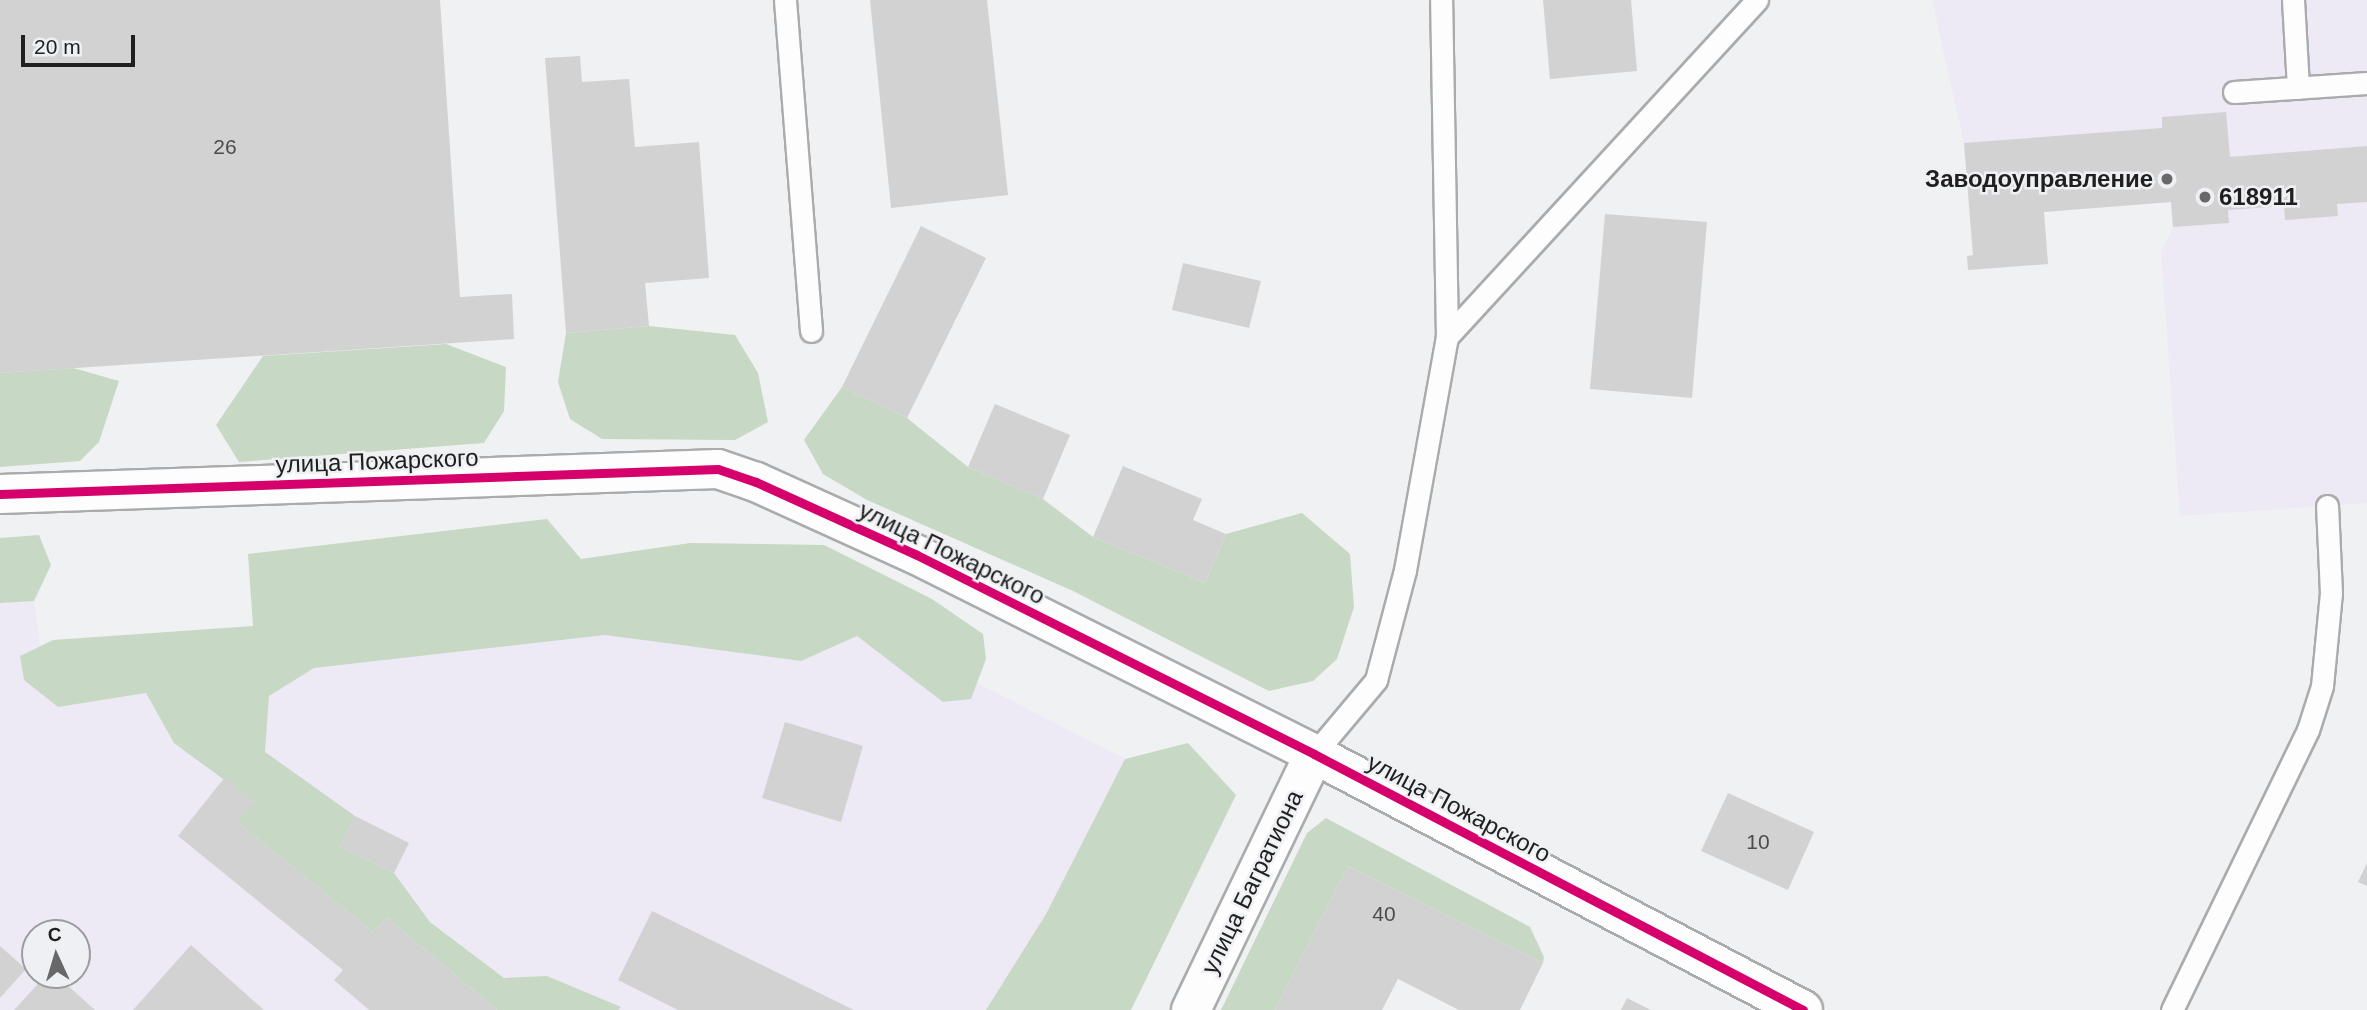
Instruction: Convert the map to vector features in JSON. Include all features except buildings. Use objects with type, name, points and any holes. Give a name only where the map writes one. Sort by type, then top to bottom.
[{"type":"street","name":"улица Пожарского","points":[[0,494],[718,469],[756,482],[915,554],[1314,754],[1803,1010]]},
{"type":"street","name":"улица Багратиона","points":[[1191,1010],[1314,754]]},
{"type":"lane","points":[[785,0],[811,331]]},
{"type":"lane","points":[[1314,754],[1376,680],[1405,570],[1447,337],[1441,0]]},
{"type":"lane","points":[[1447,337],[1757,0]]},
{"type":"lane","points":[[2293,0],[2298,88]]},
{"type":"lane","points":[[2234,92],[2367,83]]},
{"type":"lane","points":[[2172,1010],[2308,730],[2322,686],[2331,593],[2327,506]]},
{"type":"shaded area","points":[[1932,0],[2367,0],[2367,503],[2180,516],[2161,252],[2173,227],[2171,202],[2044,212],[2048,264],[1968,270],[1967,256],[1973,255],[1964,143]]},
{"type":"shaded area","points":[[34,601],[40,646],[20,656],[24,680],[58,707],[146,693],[174,743],[254,802],[374,932],[387,918],[497,1010],[0,1010],[0,603]]},
{"type":"shaded area","points":[[605,635],[801,661],[857,636],[943,702],[971,699],[977,683],[1125,759],[1046,914],[986,1010],[618,1010],[620,1007],[547,976],[505,979],[430,921],[394,873],[340,847],[305,783],[265,752],[269,696],[314,668]]},
{"type":"green space","points":[[649,326],[735,335],[758,373],[768,422],[735,440],[602,439],[570,419],[558,382],[566,333]]},
{"type":"green space","points":[[446,344],[506,367],[504,411],[484,443],[239,462],[216,425],[263,356]]},
{"type":"green space","points":[[73,368],[119,381],[99,442],[80,461],[0,467],[0,373]]},
{"type":"green space","points":[[842,387],[907,418],[968,467],[1043,499],[1093,537],[1205,583],[1226,534],[1302,513],[1350,554],[1354,607],[1337,659],[1313,681],[1269,691],[1073,591],[867,500],[823,474],[804,440]]},
{"type":"green space","points":[[547,519],[581,559],[690,543],[824,545],[932,599],[983,634],[986,659],[971,699],[943,702],[857,636],[801,661],[605,635],[314,668],[269,696],[265,752],[355,816],[340,847],[394,873],[430,922],[504,978],[547,976],[621,1007],[618,1010],[497,1010],[387,918],[373,932],[237,822],[253,801],[174,743],[146,693],[58,707],[24,680],[20,656],[53,640],[253,626],[248,554]]},
{"type":"green space","points":[[39,535],[51,565],[34,601],[0,603],[0,538]]},
{"type":"green space","points":[[1188,743],[1236,795],[1131,1010],[986,1010],[1046,914],[1125,759]]},
{"type":"green space","points":[[1326,818],[1530,927],[1544,957],[1543,963],[1348,866],[1275,1010],[1221,1010],[1307,833]]},
{"type":"cycle path","points":[[0,494],[718,469],[756,482],[915,554],[1314,754],[1803,1010]]},
{"type":"place","name":"Заводоуправление","points":[[2167,179]]},
{"type":"place","name":"618911","points":[[2205,197]]}]
